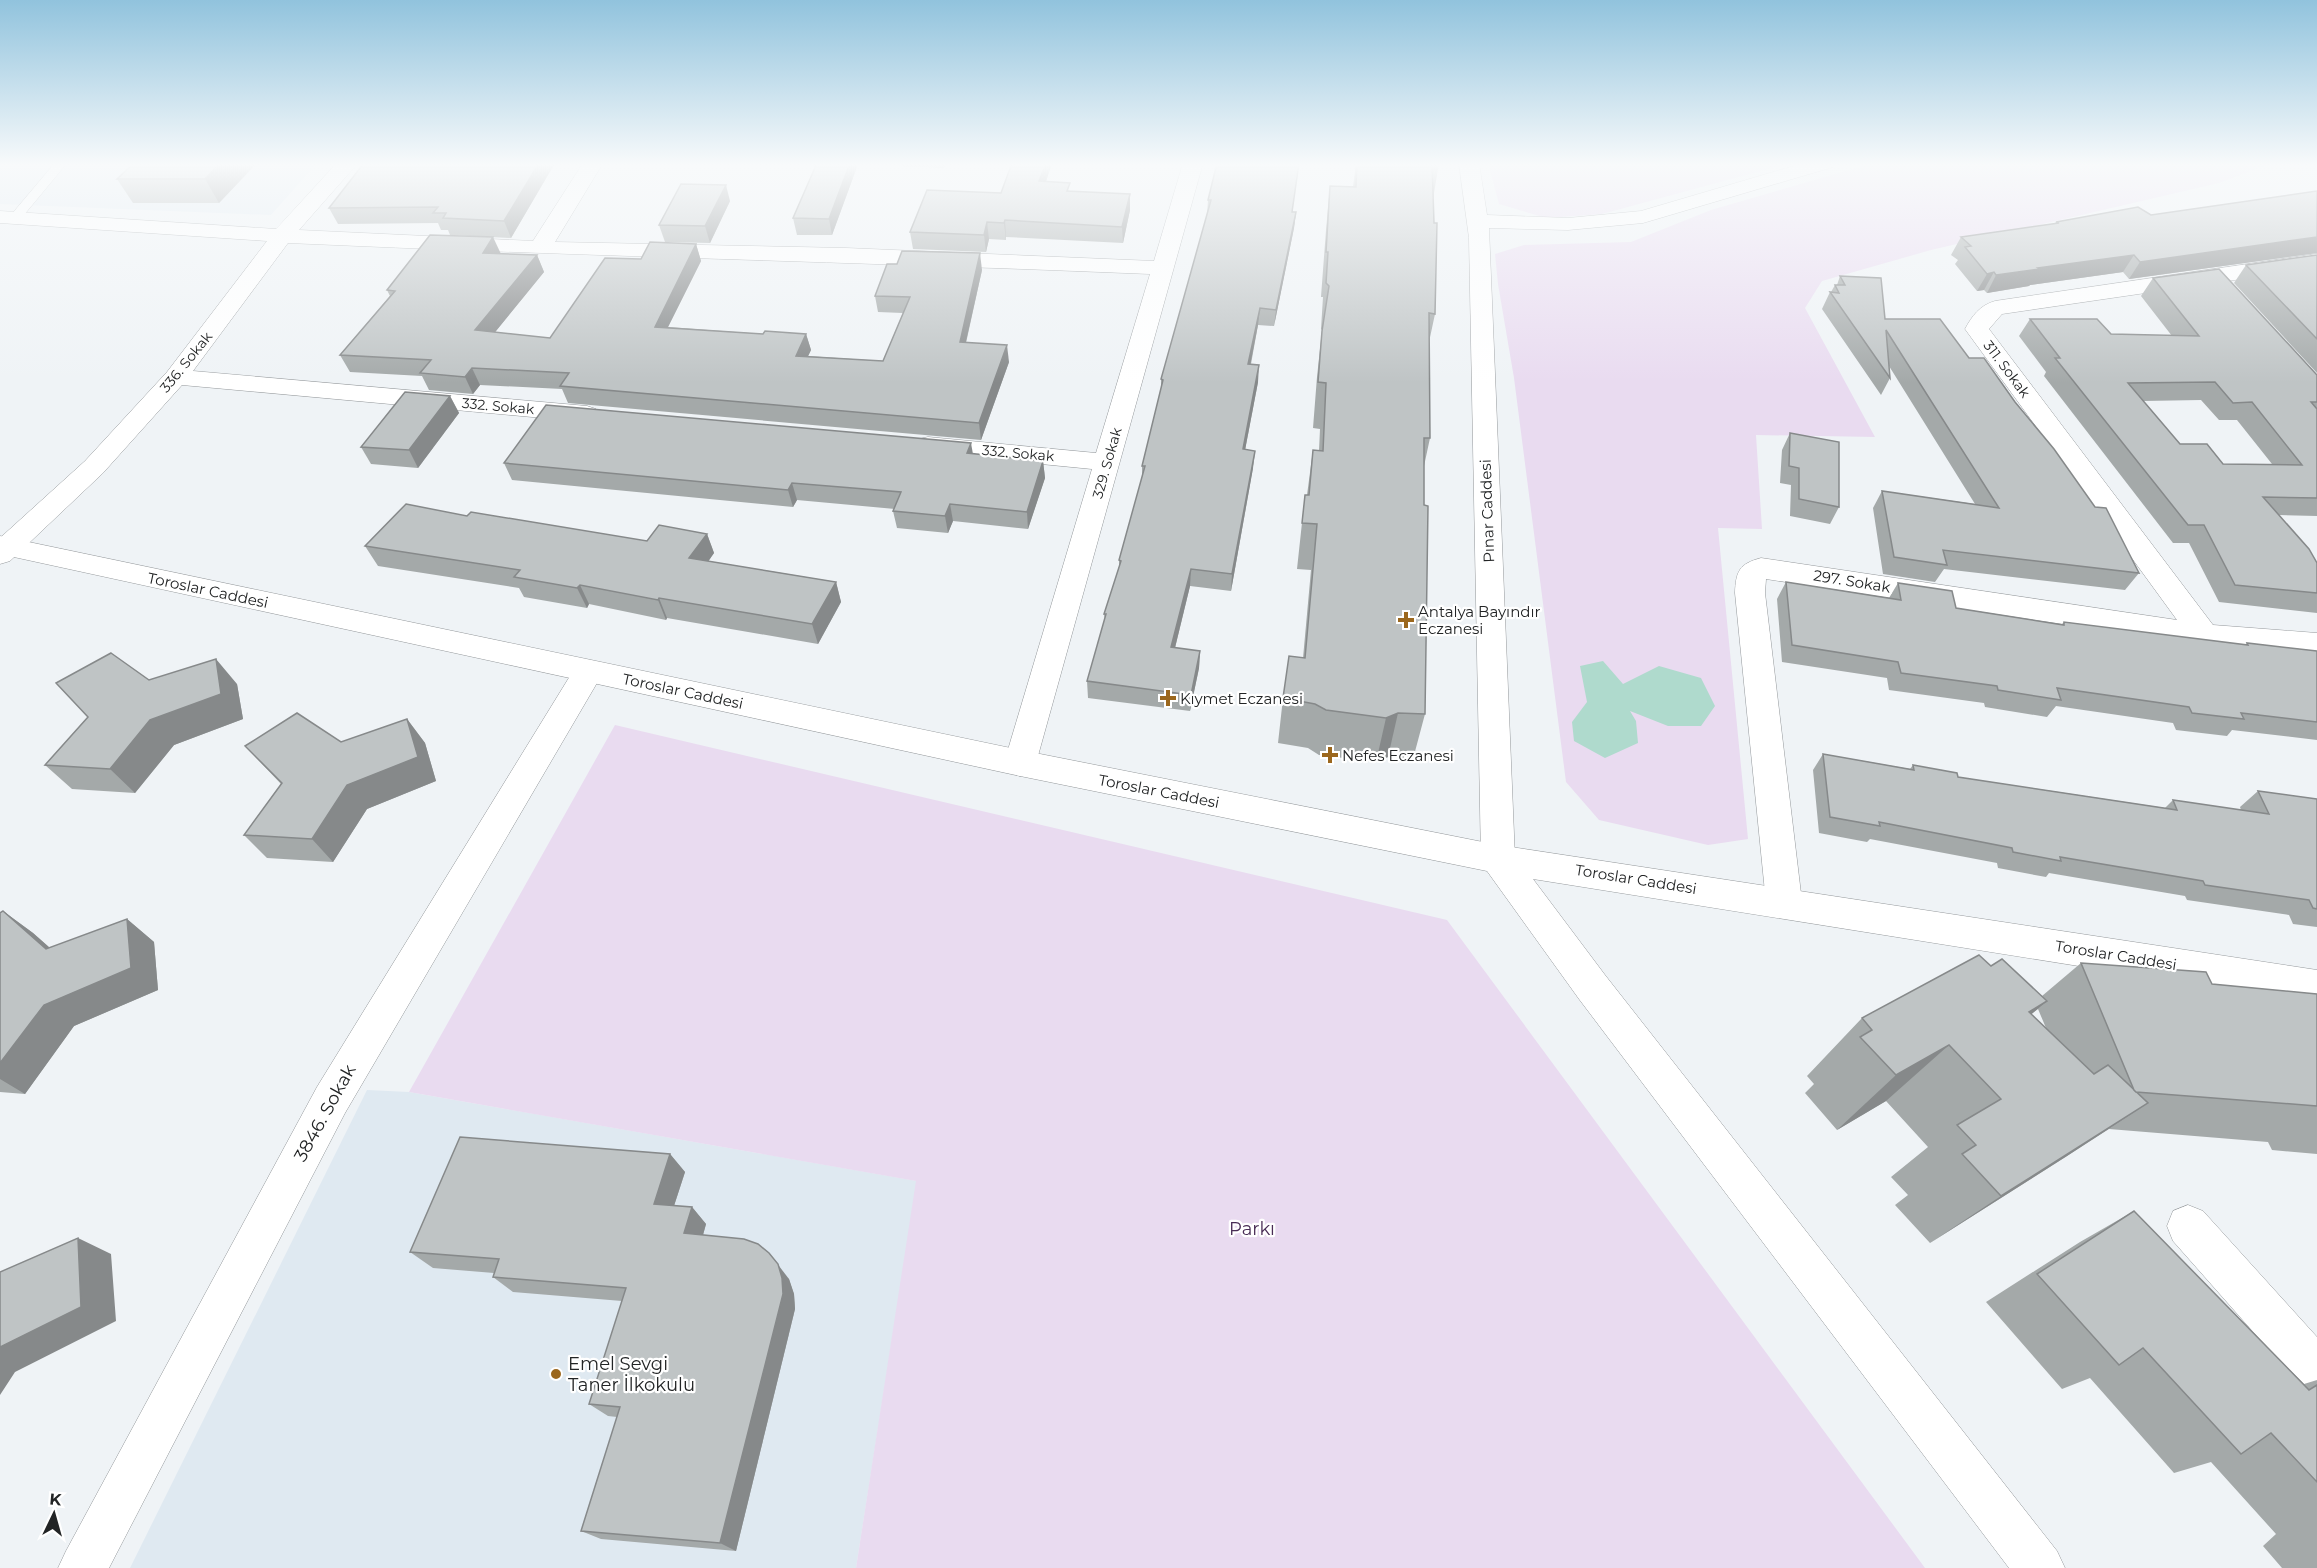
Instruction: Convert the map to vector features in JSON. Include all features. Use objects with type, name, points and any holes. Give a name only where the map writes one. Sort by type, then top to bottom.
[{"type":"street","name":"336. Sokak","points":[[2,547],[94,467],[176,377],[282,236]]},
{"type":"street","points":[[286,236],[540,248],[846,255],[1163,267]]},
{"type":"street","points":[[540,248],[547,236]]},
{"type":"street","name":"329. Sokak","points":[[1020,764],[1172,236]]},
{"type":"street","name":"Pınar Caddesi","points":[[1479,236],[1498,859]]},
{"type":"street","points":[[1549,236],[1576,239],[1595,236]]},
{"type":"street","name":"311. Sokak","points":[[2204,635],[1977,329],[1982,320],[1995,308],[2222,286],[2317,261]]},
{"type":"street","name":"332. Sokak","points":[[176,377],[612,416]]},
{"type":"street","name":"332. Sokak","points":[[907,443],[1107,462]]},
{"type":"street","name":"Toroslar Caddesi","points":[[2,547],[1020,764],[1498,859],[2317,987]]},
{"type":"street","name":"297. Sokak","points":[[1784,902],[1750,592],[1750,576],[1761,568],[2204,635],[2317,644]]},
{"type":"street","name":"3846. Sokak","points":[[83,1568],[331,1100],[589,671]]},
{"type":"street","points":[[1498,859],[1599,997],[2040,1568]]},
{"type":"street","points":[[2188,1226],[2317,1370]]},
{"type":"shaded area","points":[[1603,661],[1623,684],[1659,666],[1701,678],[1715,706],[1701,726],[1668,726],[1630,711],[1636,721],[1638,743],[1605,758],[1574,741],[1572,722],[1587,702],[1580,666]]},
{"type":"shaded area","name":"Emel Sevgi Taner İlkokulu","points":[[367,1090],[409,1092],[917,1181],[856,1568],[130,1568]]},
{"type":"green space","points":[[1646,236],[1990,236],[1931,250],[1822,281],[1805,308],[1875,437],[1756,435],[1762,529],[1718,528],[1748,839],[1708,845],[1599,820],[1566,782],[1514,378],[1495,254],[1524,245],[1631,242]]},
{"type":"green space","name":"Parkı","points":[[615,725],[1447,920],[1925,1568],[856,1568],[916,1181],[409,1092]]},
{"type":"building","points":[[429,236],[493,237],[483,253],[537,255],[475,330],[550,338],[605,258],[641,259],[650,242],[696,244],[655,327],[763,334],[765,331],[806,334],[796,356],[883,361],[910,297],[875,296],[887,264],[897,264],[902,251],[980,253],[960,342],[1007,345],[979,423],[560,386],[569,373],[472,368],[465,377],[420,373],[431,360],[340,355],[395,291],[387,290]]},
{"type":"building","points":[[1201,236],[1291,236],[1276,310],[1260,308],[1248,364],[1259,365],[1243,449],[1255,451],[1232,574],[1191,569],[1171,647],[1200,651],[1191,695],[1087,681],[1145,466],[1142,466],[1163,380],[1161,379]]},
{"type":"building","points":[[1327,236],[1437,236],[1435,314],[1429,313],[1430,438],[1424,438],[1424,505],[1428,506],[1425,714],[1398,713],[1386,718],[1326,710],[1315,704],[1283,698],[1289,656],[1305,658],[1317,524],[1302,523],[1305,495],[1309,495],[1313,450],[1323,451],[1326,383],[1318,382],[1322,331],[1329,286],[1326,283],[1328,252],[1326,252]]},
{"type":"building","points":[[2317,236],[2140,262],[2134,255],[1996,275],[1994,272],[1987,274],[1965,247],[1971,246],[1961,237]]},
{"type":"building","points":[[2317,255],[2317,339],[2246,265]]},
{"type":"building","points":[[2219,269],[2317,375],[2317,402],[2311,402],[2317,409],[2317,498],[2263,497],[2309,549],[2317,563],[2317,593],[2235,585],[2204,525],[2188,525],[2055,358],[2060,358],[2030,319],[2097,319],[2111,334],[2199,336],[2153,278]],"holes":[[[2215,382],[2233,403],[2252,402],[2302,465],[2223,464],[2207,444],[2180,444],[2128,383]]]},
{"type":"building","points":[[1840,276],[1881,278],[1885,319],[1940,319],[1969,358],[1984,358],[2095,507],[2106,508],[2139,573],[1943,550],[1947,565],[1894,557],[1882,491],[1999,508],[1886,330],[1890,378],[1830,292],[1839,293],[1835,285],[1845,285]]},
{"type":"building","points":[[405,392],[450,396],[409,450],[361,447]]},
{"type":"building","points":[[546,405],[971,443],[967,453],[1043,461],[1027,512],[950,504],[945,516],[893,511],[901,492],[792,483],[788,490],[504,463]]},
{"type":"building","points":[[1790,433],[1839,442],[1839,507],[1799,499],[1799,468],[1789,466]]},
{"type":"building","points":[[406,504],[467,516],[471,512],[647,541],[659,525],[707,534],[689,558],[836,582],[812,624],[659,598],[658,600],[580,585],[577,588],[514,577],[520,570],[365,546]]},
{"type":"building","points":[[1786,582],[1901,600],[1898,583],[1952,591],[1956,608],[2064,625],[2064,622],[2248,645],[2247,643],[2317,651],[2317,722],[2241,713],[2244,719],[2192,713],[2189,707],[2057,688],[2061,700],[1998,690],[1997,686],[1901,673],[1898,662],[1792,645]]},
{"type":"building","points":[[111,653],[149,680],[216,659],[221,694],[150,720],[110,769],[45,765],[88,717],[56,683]]},
{"type":"building","points":[[297,713],[341,742],[407,719],[418,757],[347,785],[312,839],[244,835],[282,783],[245,746]]},
{"type":"building","points":[[1823,754],[1914,770],[1913,765],[1957,773],[1958,777],[2177,810],[2173,800],[2269,814],[2258,791],[2317,799],[2317,909],[2313,908],[2309,900],[2205,885],[2203,881],[2060,857],[2061,861],[2013,852],[2012,848],[1879,822],[1880,826],[1830,817]]},
{"type":"building","points":[[3,911],[46,949],[127,919],[131,968],[44,1005],[0,1063],[0,913]]},
{"type":"building","points":[[1979,955],[1991,966],[2002,959],[2047,1001],[2029,1012],[2094,1074],[2108,1065],[2148,1103],[2001,1196],[1962,1154],[1976,1145],[1957,1125],[2001,1099],[1949,1045],[1896,1075],[1860,1037],[1872,1030],[1862,1018]]},
{"type":"building","points":[[2081,963],[2206,972],[2212,984],[2317,994],[2317,1106],[2136,1092]]},
{"type":"building","points":[[460,1137],[670,1154],[654,1204],[692,1207],[684,1233],[744,1239],[758,1244],[778,1264],[783,1294],[720,1543],[581,1531],[620,1407],[589,1404],[626,1288],[493,1277],[499,1259],[410,1252]]},
{"type":"building","points":[[2134,1211],[2309,1390],[2317,1385],[2317,1482],[2271,1433],[2241,1454],[2143,1348],[2119,1365],[2037,1274]]},
{"type":"building","points":[[78,1238],[81,1307],[0,1347],[0,1272]]},
{"type":"place","name":"Antalya Bayındır Eczanesi","points":[[1406,620]]},
{"type":"place","name":"Kıymet Eczanesi","points":[[1168,698]]},
{"type":"place","name":"Nefes Eczanesi","points":[[1330,755]]},
{"type":"place","name":"Emel Sevgi Taner İlkokulu","points":[[556,1374]]}]
